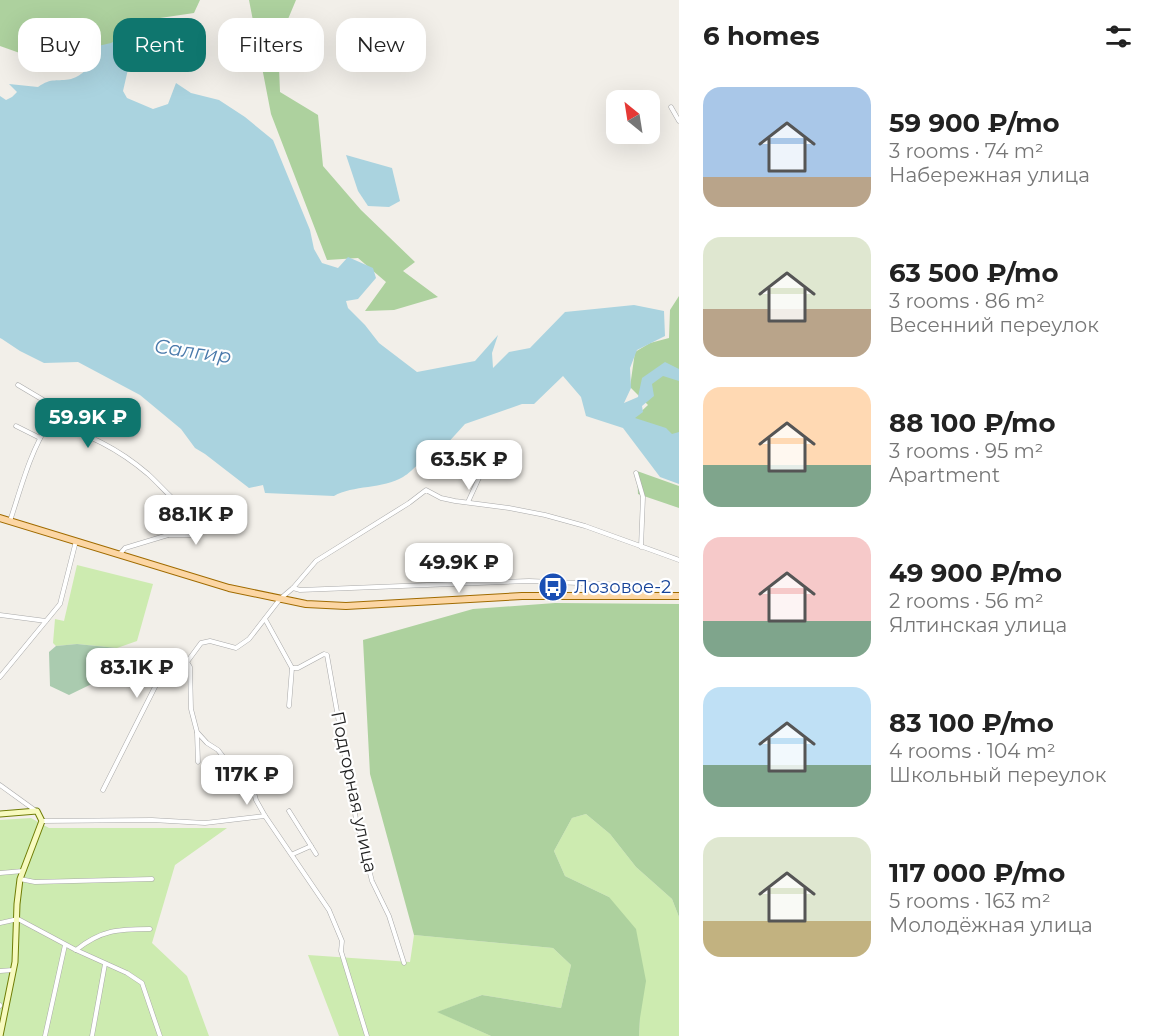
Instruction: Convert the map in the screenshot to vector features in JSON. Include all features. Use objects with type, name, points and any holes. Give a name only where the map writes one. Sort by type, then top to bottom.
[{"type":"main road","points":[[0,518],[229,588],[306,604],[346,606],[522,596],[679,596]]},
{"type":"main road","points":[[0,814],[37,811],[42,821],[20,879],[14,970],[0,1036]]},
{"type":"street","points":[[671,107],[679,121]]},
{"type":"street","points":[[10,521],[40,438],[56,412],[55,407],[18,385]]},
{"type":"street","points":[[49,423],[99,441],[120,453],[149,475],[179,504],[168,535]]},
{"type":"street","points":[[16,426],[40,438]]},
{"type":"street","points":[[468,502],[495,443]]},
{"type":"street","points":[[636,473],[643,497],[641,547]]},
{"type":"street","points":[[103,790],[158,681],[188,662],[201,643],[206,640],[236,648],[249,639],[280,599],[293,588],[316,561],[410,503],[426,490],[441,498],[545,515],[585,526],[679,560]]},
{"type":"street","points":[[119,555],[125,548],[168,535],[194,535],[216,523]]},
{"type":"street","points":[[0,677],[60,604],[76,541]]},
{"type":"street","points":[[293,588],[300,590],[529,581],[627,585],[635,596]]},
{"type":"street","points":[[0,615],[46,621]]},
{"type":"street","points":[[265,619],[292,669],[289,706]]},
{"type":"street","name":"Подгорная улица","points":[[292,669],[324,654],[327,655],[356,819],[372,881],[389,916],[404,963]]},
{"type":"street","points":[[188,662],[191,709],[197,732],[198,762]]},
{"type":"street","points":[[197,732],[207,743],[218,750],[237,775],[253,789],[265,816],[329,910],[342,941],[341,951],[367,1036]]},
{"type":"street","points":[[0,785],[37,811]]},
{"type":"street","points":[[289,811],[316,854]]},
{"type":"street","points":[[42,821],[152,820],[205,823],[265,816]]},
{"type":"street","points":[[293,854],[311,846]]},
{"type":"street","points":[[0,873],[23,871]]},
{"type":"street","points":[[20,879],[35,882],[153,879]]},
{"type":"street","points":[[0,923],[18,919],[65,945],[128,973],[142,983],[160,1036]]},
{"type":"street","points":[[76,950],[89,940],[106,932],[150,929]]},
{"type":"street","points":[[45,1036],[65,945]]},
{"type":"street","points":[[92,1036],[105,964]]},
{"type":"street","points":[[0,971],[14,970]]},
{"type":"street","points":[[0,1006],[7,1001]]},
{"type":"green space","points":[[0,0],[200,0],[194,13],[160,18],[113,18],[113,44],[101,47],[101,18],[18,18],[18,52],[0,46]]},
{"type":"green space","points":[[249,0],[296,0],[288,18],[252,18]]},
{"type":"green space","points":[[263,72],[279,72],[280,92],[318,115],[323,166],[361,210],[415,262],[403,271],[438,297],[394,310],[365,311],[386,282],[358,258],[327,260],[271,114]]},
{"type":"green space","points":[[679,296],[679,445],[631,421],[648,405],[630,387],[635,352],[650,343],[669,338],[670,310]]},
{"type":"green space","points":[[637,471],[679,486],[679,508],[638,494]]},
{"type":"green space","points":[[77,565],[153,584],[137,641],[117,648],[77,644],[56,646],[53,643],[55,619],[64,621]]},
{"type":"green space","points":[[555,603],[679,604],[679,917],[672,899],[636,867],[610,834],[586,814],[572,818],[554,851],[565,876],[609,897],[636,929],[646,981],[639,1036],[491,1036],[437,1012],[482,995],[561,1008],[571,965],[553,948],[414,935],[370,774],[363,640],[473,609]]},
{"type":"green space","points":[[77,644],[117,648],[114,678],[102,679],[69,695],[50,686],[49,652],[56,646]]},
{"type":"green space","points":[[586,814],[610,834],[636,867],[672,899],[679,917],[679,1036],[639,1036],[640,1018],[609,897],[565,876],[554,851],[572,818]]},
{"type":"green space","points":[[31,818],[49,828],[227,828],[175,865],[152,943],[187,976],[209,1036],[0,1036],[0,820]]},
{"type":"green space","points":[[414,935],[553,948],[571,965],[561,1008],[482,995],[438,1012],[491,1036],[339,1036],[308,955],[410,962]]},
{"type":"water","name":"Салгир","points":[[113,42],[113,72],[127,72],[123,91],[127,98],[153,109],[168,104],[176,83],[191,93],[219,100],[245,117],[273,140],[310,230],[314,249],[322,263],[338,268],[348,257],[373,268],[376,278],[358,299],[346,301],[348,308],[379,343],[417,372],[475,361],[498,335],[492,353],[493,368],[509,352],[530,348],[565,312],[634,305],[664,311],[665,336],[637,350],[630,368],[631,388],[624,403],[638,397],[642,378],[665,362],[679,369],[679,381],[663,376],[652,384],[654,396],[642,406],[643,412],[635,418],[666,428],[672,434],[679,432],[679,484],[660,477],[623,428],[586,416],[581,397],[563,376],[534,404],[522,404],[465,424],[435,457],[426,459],[395,481],[350,490],[334,496],[265,493],[263,485],[249,488],[195,448],[181,429],[140,395],[78,362],[44,363],[0,338],[0,96],[6,100],[17,92],[9,84],[38,87],[51,81],[71,79],[82,72],[101,72],[101,45]]},
{"type":"water","points":[[346,155],[392,168],[400,201],[389,207],[368,206],[358,191]]},
{"type":"place","name":"Лозовое-2","points":[[553,587]]}]
